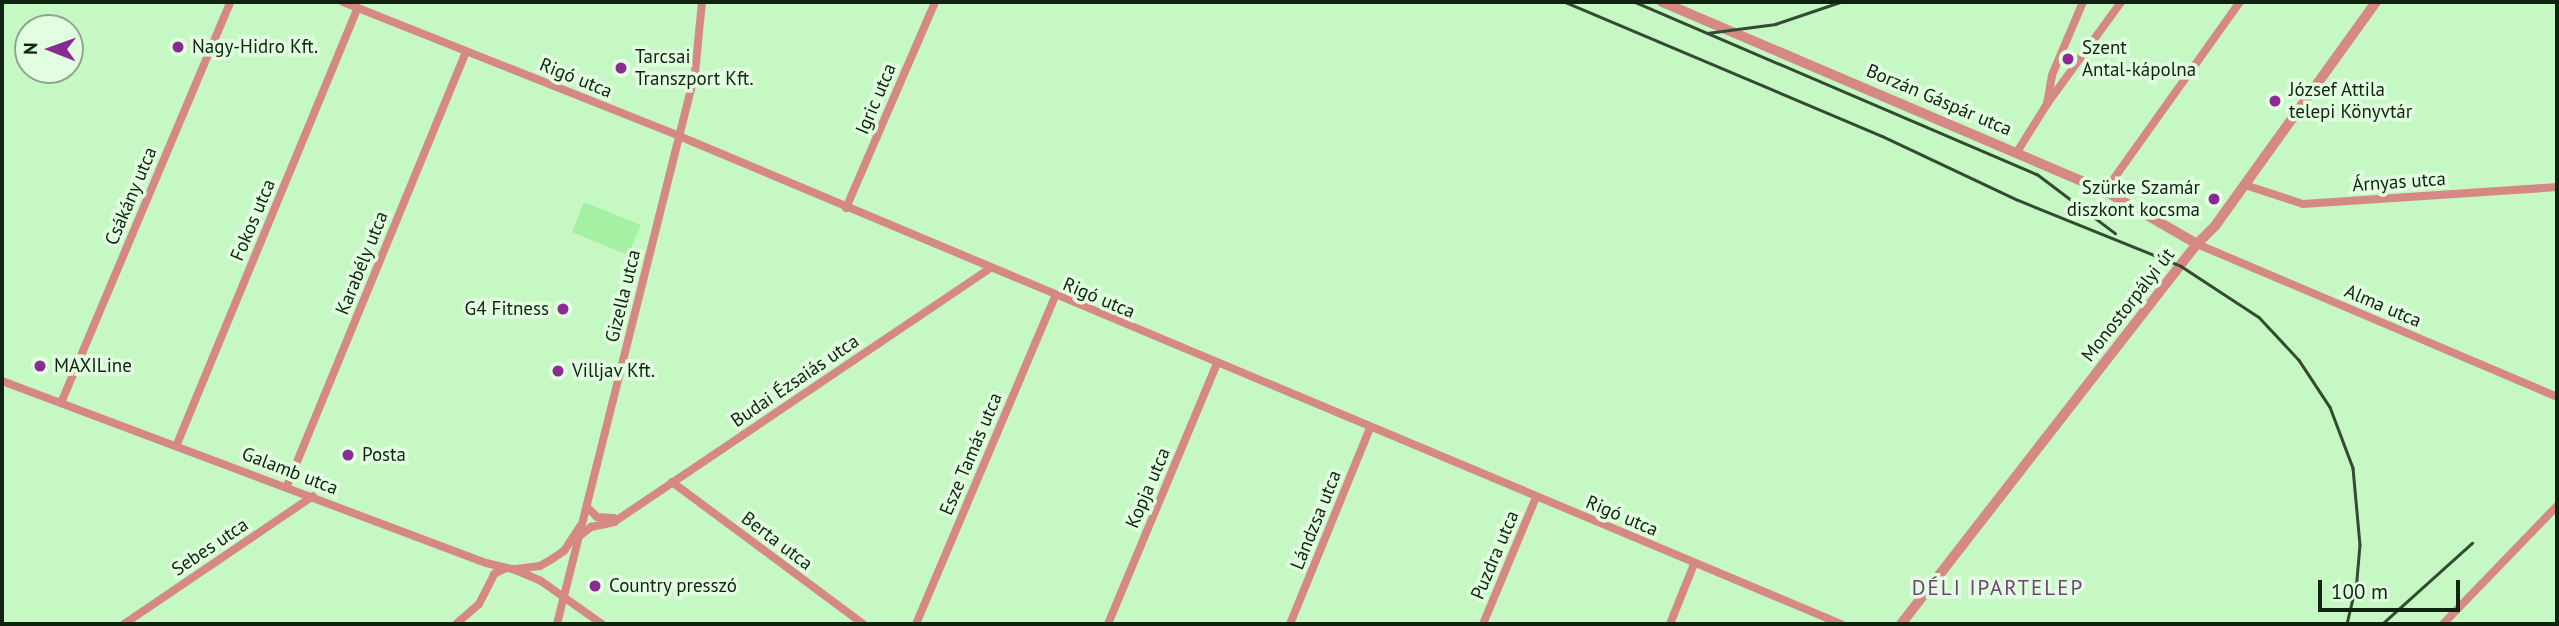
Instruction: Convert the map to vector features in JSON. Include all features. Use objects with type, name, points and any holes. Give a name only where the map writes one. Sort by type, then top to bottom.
[{"type":"street","name":"Csákány utca","points":[[61,403],[230,2]]},
{"type":"street","name":"Rigó utca","points":[[343,2],[679,136],[1055,297],[1841,624]]},
{"type":"street","name":"Gizella utca","points":[[557,624],[695,73],[702,2]]},
{"type":"street","name":"Igric utca","points":[[846,208],[935,2]]},
{"type":"street","name":"Borzán Gáspár utca","points":[[1662,2],[2105,191],[2197,244]]},
{"type":"street","points":[[2047,104],[2052,75],[2082,2]]},
{"type":"street","points":[[2017,152],[2047,104],[2121,2]]},
{"type":"street","points":[[2105,191],[2240,2]]},
{"type":"street","name":"Monostorpályi út","points":[[1901,624],[2245,185],[2376,2]]},
{"type":"street","name":"Fokos utca","points":[[177,444],[358,8]]},
{"type":"street","name":"Karabély utca","points":[[287,486],[466,51]]},
{"type":"street","name":"Árnyas utca","points":[[2245,185],[2303,204],[2557,187]]},
{"type":"street","name":"Alma utca","points":[[2197,244],[2557,397]]},
{"type":"street","name":"Budai Ézsaiás utca","points":[[581,535],[591,527],[608,524],[989,269]]},
{"type":"street","name":"Esze Tamás utca","points":[[916,624],[1055,297]]},
{"type":"street","name":"Kopja utca","points":[[1108,624],[1217,364]]},
{"type":"street","name":"Galamb utca","points":[[2,381],[177,444],[477,559],[510,568],[564,596],[602,624]]},
{"type":"street","name":"Lándzsa utca","points":[[1290,624],[1370,428]]},
{"type":"street","name":"Berta utca","points":[[672,482],[863,624]]},
{"type":"street","name":"Sebes utca","points":[[124,624],[313,496]]},
{"type":"street","name":"Puzdra utca","points":[[1483,624],[1536,497]]},
{"type":"street","points":[[2443,624],[2557,506]]},
{"type":"street","points":[[587,507],[597,517],[617,517]]},
{"type":"street","points":[[456,624],[479,604],[494,574],[510,568],[540,565],[552,559],[564,551],[585,519]]},
{"type":"street","points":[[477,559],[485,571],[485,588]]},
{"type":"street","points":[[1670,624],[1694,564]]},
{"type":"green space","points":[[584,202],[641,225],[628,255],[572,232]]},
{"type":"railway","points":[[1565,2],[1882,136],[2018,200],[2181,266],[2259,317],[2299,360],[2330,407],[2353,468],[2360,545],[2357,582],[2347,624]]},
{"type":"railway","points":[[1635,2],[2037,174],[2115,233]]},
{"type":"railway","points":[[1707,33],[1775,24],[1840,2]]},
{"type":"railway","points":[[2382,624],[2472,543]]},
{"type":"place","name":"Nagy-Hidro Kft.","points":[[178,47]]},
{"type":"place","name":"Szent Antal-kápolna","points":[[2068,59]]},
{"type":"place","name":"Tarcsai Transzport Kft.","points":[[621,68]]},
{"type":"place","name":"József Attila telepi Könyvtár","points":[[2275,101]]},
{"type":"place","name":"Szürke Szamár diszkont kocsma","points":[[2214,199]]},
{"type":"place","name":"G4 Fitness","points":[[563,309]]},
{"type":"place","name":"MAXILine","points":[[40,366]]},
{"type":"place","name":"Villjav Kft.","points":[[558,371]]},
{"type":"place","name":"Posta","points":[[348,455]]},
{"type":"place","name":"Country presszó","points":[[595,586]]},
{"type":"district","name":"DÉLI IPARTELEP","points":[[1998,588]]}]
